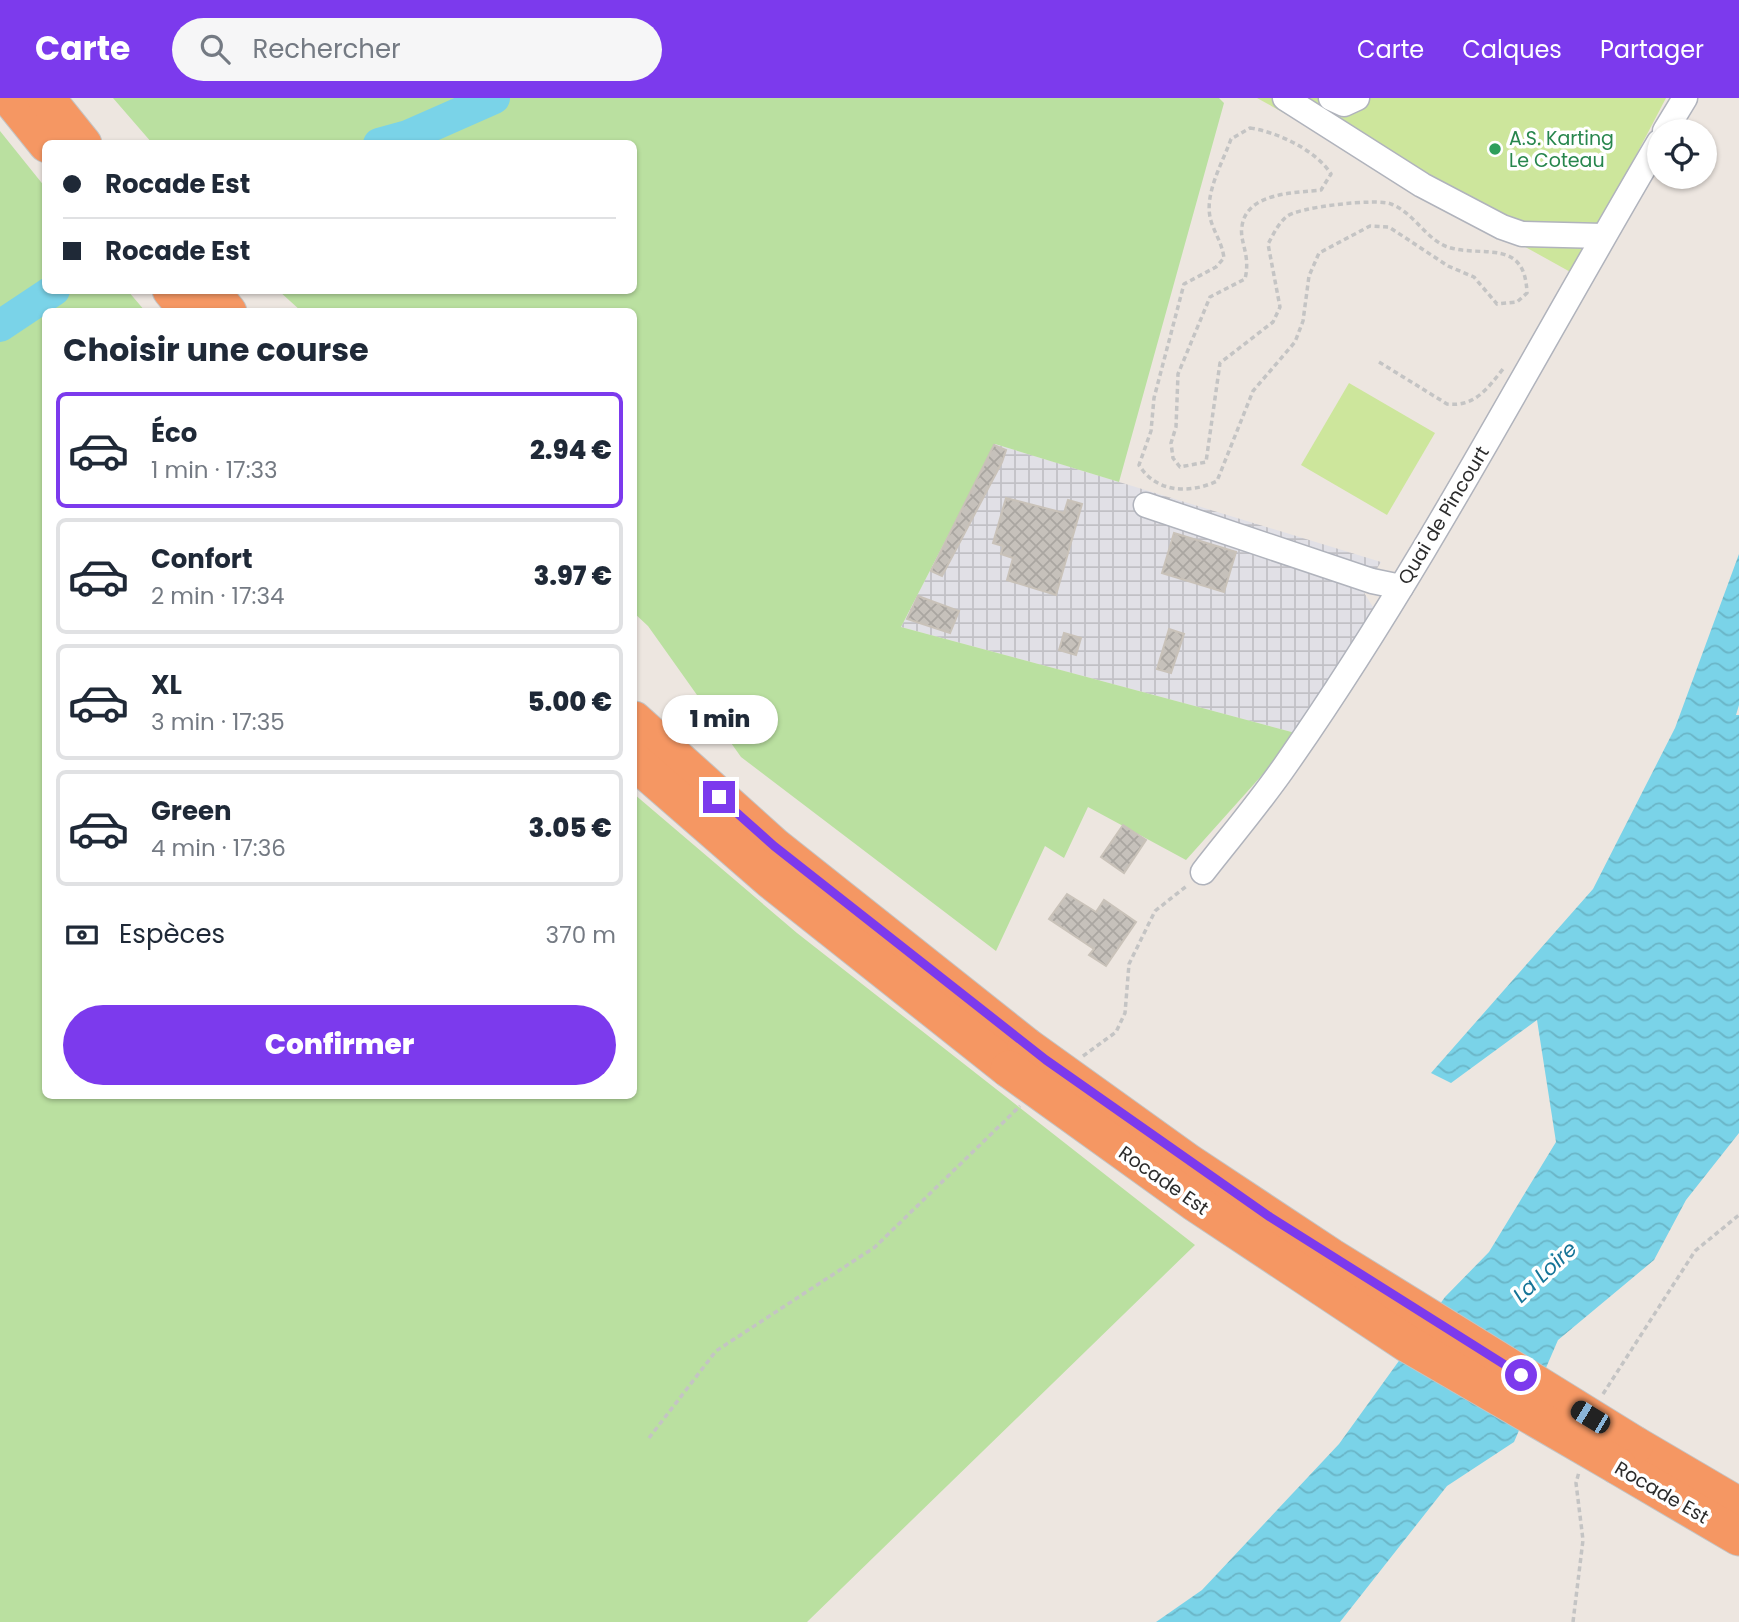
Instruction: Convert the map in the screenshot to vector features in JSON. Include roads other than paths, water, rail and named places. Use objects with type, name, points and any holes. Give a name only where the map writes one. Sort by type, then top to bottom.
[{"type":"highway","points":[[10,98],[44,140]]},
{"type":"highway","points":[[46,98],[80,140]]},
{"type":"highway","points":[[174,294],[186,308]]},
{"type":"highway","points":[[213,294],[225,308]]},
{"type":"highway","name":"Rocade Est","points":[[637,723],[1017,1057],[1194,1202],[1408,1344],[1627,1455],[1739,1506]]},
{"type":"highway","name":"Rocade Est","points":[[637,764],[772,881],[1017,1057]]},
{"type":"highway","name":"Rocade Est","points":[[1627,1455],[1739,1537]]},
{"type":"street","points":[[1285,98],[1422,185],[1502,228],[1522,234],[1603,236]]},
{"type":"street","points":[[1331,98],[1344,104],[1357,98]]},
{"type":"street","points":[[1672,119],[1685,98]]},
{"type":"street","name":"Quai de Pincourt","points":[[1203,872],[1287,764],[1401,587],[1472,469],[1647,162]]},
{"type":"street","points":[[1146,505],[1372,581],[1401,587]]},
{"type":"water","name":"La Loire","points":[[1739,554],[1739,705],[1736,715],[1739,715],[1739,1133],[1686,1200],[1654,1260],[1558,1340],[1514,1442],[1447,1486],[1340,1622],[1156,1622],[1202,1590],[1339,1444],[1445,1297],[1489,1252],[1556,1142],[1537,1020],[1451,1083],[1431,1073],[1593,889],[1675,728]]},
{"type":"waterway","points":[[394,140],[494,98]]},
{"type":"waterway","points":[[0,326],[48,294]]},
{"type":"place","name":"A.S. Karting Le Coteau","points":[[1495,149]]}]
